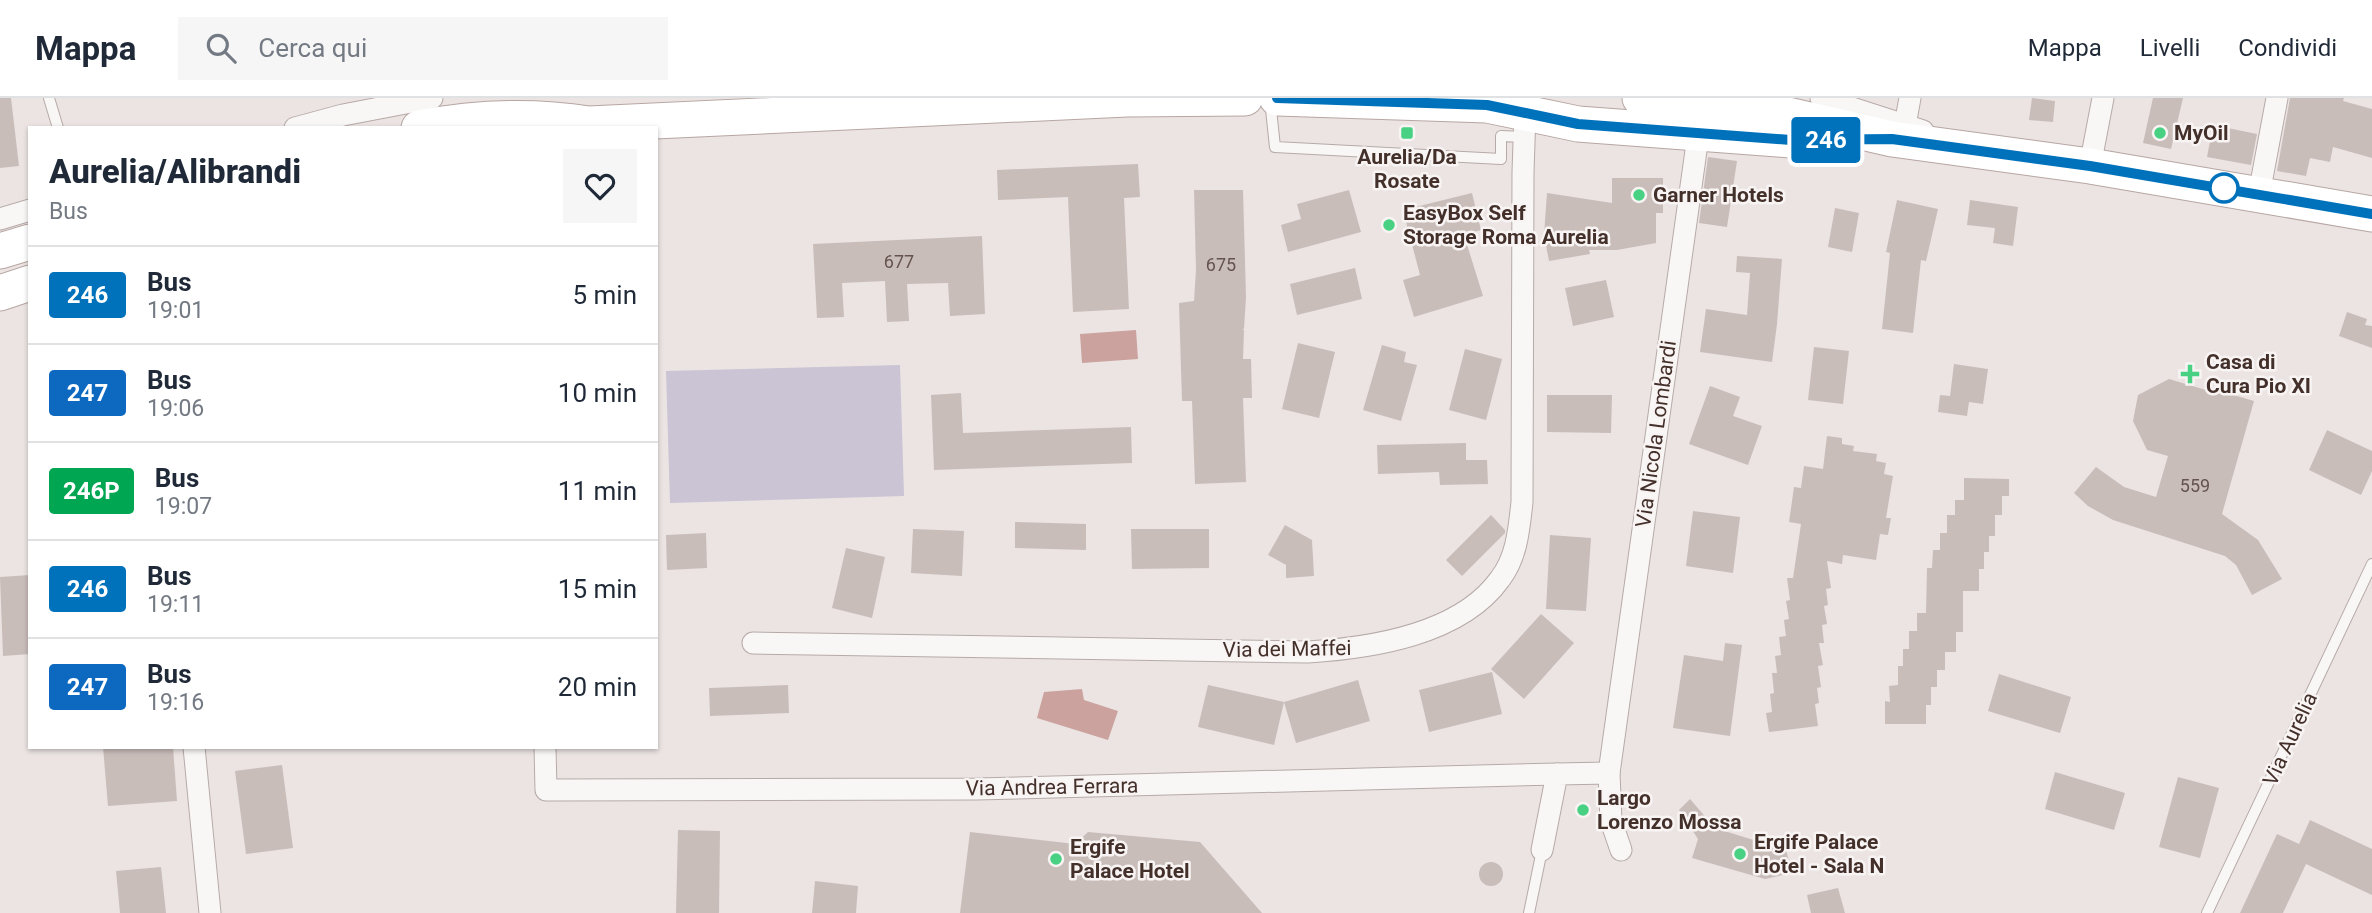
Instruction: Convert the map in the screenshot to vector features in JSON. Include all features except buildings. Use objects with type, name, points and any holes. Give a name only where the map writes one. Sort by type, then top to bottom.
[{"type":"main road","points":[[424,106],[463,121],[520,117],[585,126],[792,106],[1245,98]]},
{"type":"main road","points":[[1277,98],[1487,105],[1526,116],[1578,124],[1705,112]]},
{"type":"main road","points":[[1640,98],[1705,112],[1791,140],[1899,132],[1978,150],[2090,166],[2372,214]]},
{"type":"main road","points":[[0,251],[28,243]]},
{"type":"main road","points":[[0,293],[28,284]]},
{"type":"street","points":[[1822,98],[1899,132],[1910,98]]},
{"type":"street","points":[[2090,166],[2103,98]]},
{"type":"street","points":[[2259,194],[2277,98]]},
{"type":"street","points":[[302,126],[343,115],[424,106]]},
{"type":"street","name":"Via Nicola Lombardi","points":[[1609,773],[1705,112]]},
{"type":"street","name":"Via dei Maffei","points":[[753,643],[1308,652],[1352,649],[1395,641],[1466,611],[1501,579],[1519,532],[1522,502],[1526,116]]},
{"type":"street","points":[[0,219],[28,211]]},
{"type":"street","points":[[194,749],[210,913]]},
{"type":"street","name":"Via Andrea Ferrara","points":[[545,749],[546,790],[976,789],[1557,774]]},
{"type":"street","points":[[1542,850],[1557,774],[1609,773],[1611,821],[1621,850]]},
{"type":"lane","points":[[49,98],[57,126]]},
{"type":"lane","points":[[1270,98],[1275,147],[1501,159],[1501,136],[1526,116]]},
{"type":"lane","name":"Via Aurelia","points":[[2207,913],[2372,564]]},
{"type":"lane","points":[[1529,913],[1542,850]]},
{"type":"shaded area","points":[[1136,330],[1138,359],[1082,363],[1080,334]]},
{"type":"shaded area","points":[[900,365],[904,496],[670,503],[666,371]]},
{"type":"shaded area","points":[[1082,689],[1084,700],[1118,711],[1108,740],[1037,718],[1044,692]]},
{"type":"bus line","name":"246","points":[[1277,98],[1487,105],[1578,124],[1791,140],[1892,139],[2090,166],[2372,214]]},
{"type":"place","name":"Aurelia/Da Rosate","points":[[1407,133]]},
{"type":"place","name":"MyOil","points":[[2160,133]]},
{"type":"place","name":"Garner Hotels","points":[[1639,195]]},
{"type":"place","name":"EasyBox Self Storage Roma Aurelia","points":[[1389,225]]},
{"type":"place","name":"Casa di Cura Pio XI","points":[[2190,374]]},
{"type":"place","name":"Largo Lorenzo Mossa","points":[[1583,810]]},
{"type":"place","name":"Ergife Palace Hotel - Sala N","points":[[1740,854]]},
{"type":"place","name":"Ergife Palace Hotel","points":[[1056,859]]}]
